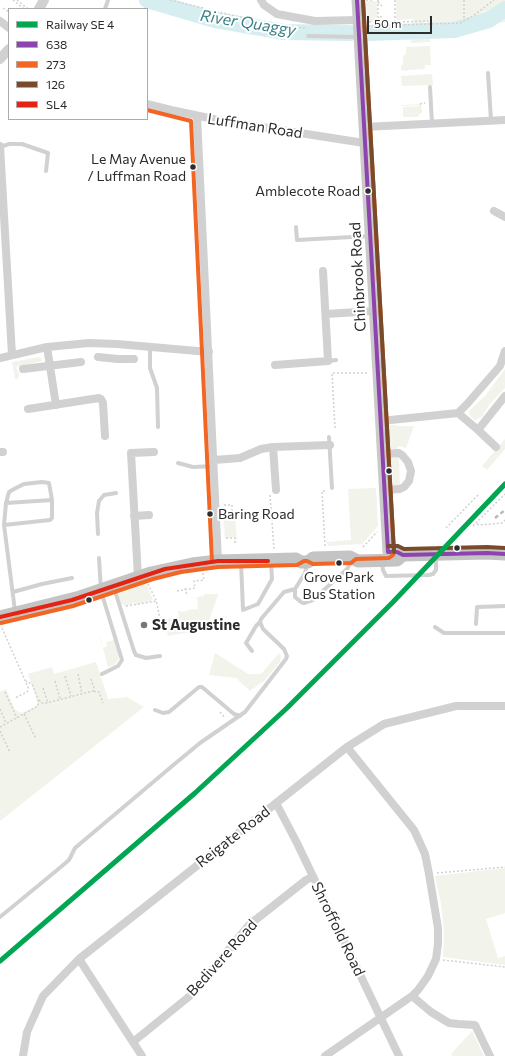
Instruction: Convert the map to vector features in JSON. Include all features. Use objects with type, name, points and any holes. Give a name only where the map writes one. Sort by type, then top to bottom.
[{"type":"main road","name":"Chinbrook Road","points":[[357,0],[363,23],[359,38],[381,421],[385,556]]},
{"type":"main road","points":[[1,621],[16,613],[101,591],[180,566],[218,561],[241,561],[272,556],[306,560],[350,557],[358,561],[397,552],[403,554],[505,554]]},
{"type":"street","points":[[261,0],[264,5],[276,14],[315,21],[363,23]]},
{"type":"street","points":[[0,21],[8,27]]},
{"type":"street","points":[[0,59],[8,50]]},
{"type":"street","name":"Luffman Road","points":[[148,104],[244,125],[364,143]]},
{"type":"street","points":[[197,116],[218,561]]},
{"type":"street","points":[[364,127],[505,120]]},
{"type":"street","points":[[0,147],[12,355]]},
{"type":"street","points":[[494,211],[505,217]]},
{"type":"street","points":[[275,365],[332,360],[326,314],[323,271]]},
{"type":"street","points":[[326,314],[374,311]]},
{"type":"street","points":[[0,358],[47,347],[89,344],[117,344],[209,352]]},
{"type":"street","points":[[117,344],[118,359]]},
{"type":"street","points":[[47,347],[56,405]]},
{"type":"street","points":[[381,421],[458,413],[468,404],[500,366],[505,351]]},
{"type":"street","points":[[98,357],[134,359]]},
{"type":"street","points":[[23,369],[81,362]]},
{"type":"street","points":[[478,430],[505,396]]},
{"type":"street","points":[[28,409],[99,398],[103,403],[105,436]]},
{"type":"street","points":[[458,413],[496,447]]},
{"type":"street","points":[[214,463],[240,458],[261,449],[273,447],[330,445]]},
{"type":"street","points":[[273,447],[273,492]]},
{"type":"street","points":[[142,579],[134,516],[131,453],[154,452]]},
{"type":"street","points":[[382,454],[399,453],[408,462],[411,471],[410,481],[404,487],[400,489],[384,490]]},
{"type":"street","points":[[134,516],[149,515]]},
{"type":"street","name":"Reigate Road","points":[[23,1056],[27,1032],[43,996],[79,959],[347,746],[384,724],[456,706],[505,706]]},
{"type":"street","points":[[325,1056],[412,996],[428,976],[436,959],[438,944],[436,908],[425,854],[414,830],[347,746]]},
{"type":"street","name":"Shroffold Road","points":[[276,803],[290,829],[399,1056]]},
{"type":"street","name":"Bedivere Road","points":[[133,1042],[191,995],[249,925],[306,880],[312,877]]},
{"type":"street","points":[[79,959],[142,1056]]},
{"type":"street","points":[[412,996],[449,1023],[475,1025],[490,1056]]},
{"type":"lane","points":[[308,36],[359,38]]},
{"type":"lane","points":[[488,73],[491,120]]},
{"type":"lane","points":[[430,87],[432,123]]},
{"type":"lane","points":[[0,147],[9,144],[22,144],[48,153],[46,171]]},
{"type":"lane","points":[[296,227],[297,240],[370,236]]},
{"type":"lane","points":[[150,347],[150,368],[156,388],[158,427]]},
{"type":"lane","points":[[329,437],[332,489]]},
{"type":"lane","points":[[178,463],[192,468],[214,463]]},
{"type":"lane","points":[[4,525],[50,520],[52,518],[52,500],[49,483],[42,482],[24,484],[9,492],[6,503],[4,525],[16,613]]},
{"type":"lane","points":[[98,534],[98,501],[104,494],[116,493]]},
{"type":"lane","points":[[6,503],[52,500]]},
{"type":"lane","points":[[385,556],[383,570],[386,576],[429,575],[433,574],[436,570],[436,554]]},
{"type":"lane","points":[[241,561],[243,610],[258,604],[272,579],[272,556]]},
{"type":"lane","points":[[306,560],[305,573],[295,589],[295,597],[301,602],[309,602],[313,600],[347,569],[350,564],[350,557]]},
{"type":"lane","points":[[99,558],[101,591],[122,658],[118,666],[102,674]]},
{"type":"lane","points":[[13,592],[72,578]]},
{"type":"lane","points":[[114,586],[136,655],[146,658],[160,656]]},
{"type":"lane","points":[[252,651],[246,643],[256,626],[284,592],[295,589]]},
{"type":"lane","points":[[476,624],[477,607],[505,606]]},
{"type":"lane","points":[[0,917],[69,860],[75,848],[182,757],[218,730],[240,716],[252,705],[287,656],[284,649],[263,630],[260,622]]},
{"type":"lane","points":[[435,627],[444,633],[505,633]]},
{"type":"lane","points":[[155,710],[163,713],[169,712],[199,687],[204,688],[234,714],[240,716]]},
{"type":"path","points":[[13,0],[23,8]]},
{"type":"path","points":[[17,0],[27,8]]},
{"type":"path","points":[[170,0],[277,26],[308,28]]},
{"type":"path","points":[[366,0],[374,0]]},
{"type":"path","points":[[395,0],[395,22]]},
{"type":"path","points":[[464,0],[464,21]]},
{"type":"path","points":[[363,23],[435,25],[460,23],[473,16],[494,0]]},
{"type":"path","points":[[378,1],[378,21]]},
{"type":"path","points":[[378,1],[382,6]]},
{"type":"path","points":[[3,9],[8,12]]},
{"type":"path","points":[[378,21],[382,15]]},
{"type":"path","points":[[363,23],[378,21],[428,21]]},
{"type":"path","points":[[335,428],[332,373],[371,373]]},
{"type":"path","points":[[326,548],[322,491],[332,489]]},
{"type":"path","points":[[272,556],[273,492]]},
{"type":"path","points":[[446,528],[479,494]]},
{"type":"path","points":[[474,526],[505,494]]},
{"type":"path","points":[[222,505],[232,505],[232,510],[235,510]]},
{"type":"path","points":[[222,520],[232,520],[231,517],[236,517]]},
{"type":"path","points":[[477,524],[502,523],[505,520]]},
{"type":"path","points":[[363,547],[380,529]]},
{"type":"path","points":[[223,539],[235,538],[235,543],[237,543]]},
{"type":"path","points":[[177,591],[195,588],[194,581],[204,580],[202,570]]},
{"type":"path","points":[[142,579],[156,601],[163,632]]},
{"type":"path","points":[[185,589],[187,596]]},
{"type":"path","points":[[120,608],[156,601]]},
{"type":"path","points":[[1,621],[26,681],[28,690],[22,696],[15,698]]},
{"type":"path","points":[[78,674],[82,694]]},
{"type":"path","points":[[65,676],[71,696]]},
{"type":"path","points":[[91,679],[94,690]]},
{"type":"path","points":[[26,681],[32,684],[38,699],[44,704]]},
{"type":"path","points":[[55,681],[60,699]]},
{"type":"path","points":[[44,688],[48,703]]},
{"type":"path","points":[[0,726],[38,706],[94,690],[99,692],[103,703]]},
{"type":"path","points":[[5,692],[17,718]]},
{"type":"path","points":[[38,699],[38,706]]},
{"type":"path","points":[[217,700],[213,703],[226,718],[217,727],[218,730]]},
{"type":"path","points":[[0,709],[6,723]]},
{"type":"path","points":[[24,714],[36,739]]},
{"type":"path","points":[[0,731],[10,752]]},
{"type":"path","points":[[433,874],[505,867]]},
{"type":"path","points":[[448,961],[505,967]]},
{"type":"shaded area","points":[[396,0],[505,0],[505,22],[459,30],[451,27],[449,23],[437,23],[432,25],[424,22],[424,29],[416,30],[414,28],[413,19],[396,20]]},
{"type":"shaded area","points":[[366,1],[377,1],[378,22],[367,22]]},
{"type":"shaded area","points":[[430,34],[430,42],[412,43],[410,42],[410,37],[398,37],[398,35]]},
{"type":"shaded area","points":[[430,46],[431,65],[425,65],[425,69],[407,71],[401,70],[403,56],[406,54],[406,47]]},
{"type":"shaded area","points":[[432,74],[433,85],[402,86],[401,76]]},
{"type":"shaded area","points":[[421,104],[422,113],[419,114],[419,117],[403,117],[403,107],[419,105],[401,105]]},
{"type":"shaded area","points":[[40,357],[42,361],[16,367],[19,374],[18,379],[15,379],[12,362]]},
{"type":"shaded area","points":[[505,369],[505,388],[489,405],[482,417],[475,420],[469,415],[469,411],[485,396]]},
{"type":"shaded area","points":[[389,425],[414,426],[406,448],[398,446],[398,452],[390,452]]},
{"type":"shaded area","points":[[505,439],[505,449],[487,470],[482,466]]},
{"type":"shaded area","points":[[391,457],[399,457],[400,487],[393,487]]},
{"type":"shaded area","points":[[376,488],[378,526],[362,544],[329,546],[326,542],[351,540],[348,489]]},
{"type":"shaded area","points":[[232,518],[235,518],[237,542],[235,537],[225,538],[224,521],[232,521]]},
{"type":"shaded area","points":[[146,583],[153,600],[136,605],[135,603],[124,606],[121,604],[118,596],[119,594]]},
{"type":"shaded area","points":[[204,594],[218,594],[206,629],[168,636],[165,622],[163,620],[179,617],[178,611],[181,612],[198,609],[197,597],[204,596]]},
{"type":"shaded area","points":[[114,640],[119,656],[118,661],[114,665],[108,667],[101,641],[103,642],[103,648],[107,646],[106,642]]},
{"type":"shaded area","points":[[215,653],[248,674],[261,674],[279,653],[281,656],[280,662],[265,680],[250,691],[236,678],[209,675]]},
{"type":"shaded area","points":[[96,662],[108,699],[127,697],[144,707],[0,821],[0,692],[6,689],[15,710],[22,713],[36,706],[38,703],[28,674],[52,667],[54,674]]},
{"type":"shaded area","points":[[505,868],[505,913],[486,919],[498,958],[505,956],[505,965],[443,957],[444,933],[441,904],[435,876]]},
{"type":"shaded area","points":[[472,1031],[484,1056],[452,1056],[451,1054]]},
{"type":"waterway","name":"River Quaggy","points":[[147,0],[215,20],[284,32],[350,33]]},
{"type":"waterway","name":"River Quaggy","points":[[367,33],[454,30],[489,20],[505,9]]},
{"type":"railway","points":[[495,518],[505,510]]},
{"type":"transit line","name":"638","points":[[357,0],[388,552]]},
{"type":"transit line","name":"273","points":[[1,623],[73,606],[153,579],[181,572],[218,567],[297,565],[304,561],[313,564],[351,563],[356,559],[389,558],[393,555],[363,0]]},
{"type":"transit line","name":"126","points":[[363,0],[394,552]]},
{"type":"transit line","name":"273","points":[[148,110],[191,121],[212,561]]},
{"type":"transit line","points":[[0,961],[195,793],[287,708],[393,602],[505,484]]},
{"type":"transit line","name":"126","points":[[388,546],[398,546],[404,549],[505,548]]},
{"type":"transit line","name":"638","points":[[388,552],[397,552],[403,555],[505,554]]},
{"type":"transit line","name":"SL4","points":[[0,617],[72,600],[165,569],[218,561],[268,561]]},
{"type":"place","name":"Le May Avenue / Luffman Road","points":[[193,167]]},
{"type":"place","name":"Amblecote Road","points":[[368,191]]},
{"type":"place","name":"Baring Road","points":[[210,514]]},
{"type":"place","name":"Grove Park Bus Station","points":[[339,563]]},
{"type":"place","name":"St Augustine","points":[[144,625]]}]
